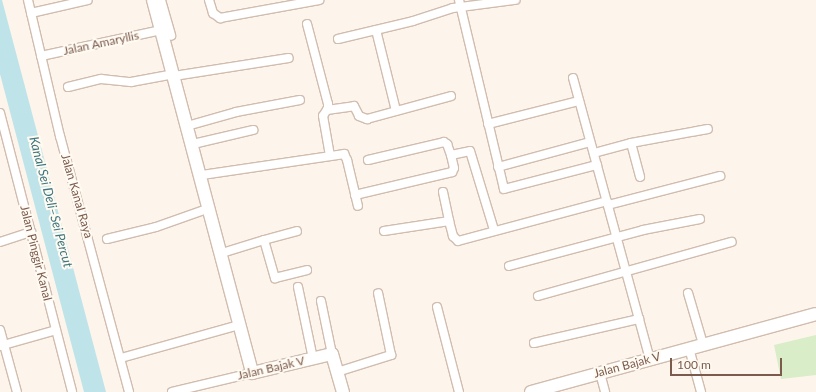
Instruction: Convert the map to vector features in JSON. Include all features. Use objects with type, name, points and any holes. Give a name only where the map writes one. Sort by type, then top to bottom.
[{"type":"street","name":"Jalan Kanal Raya","points":[[28,0],[60,136],[129,392]]},
{"type":"street","points":[[31,13],[88,0]]},
{"type":"street","points":[[153,0],[166,33]]},
{"type":"street","points":[[161,0],[174,75],[187,126],[202,175],[252,373]]},
{"type":"street","points":[[209,0],[213,13],[220,18],[319,0]]},
{"type":"street","points":[[338,39],[376,30],[461,4],[515,0]]},
{"type":"street","points":[[461,4],[504,188],[507,190],[597,164]]},
{"type":"street","points":[[307,24],[328,104],[327,110],[323,116],[330,155]]},
{"type":"street","points":[[376,30],[396,111]]},
{"type":"street","name":"Jalan Amaryllis","points":[[41,56],[166,33]]},
{"type":"street","points":[[68,87],[101,79],[131,82],[289,58]]},
{"type":"street","points":[[573,78],[650,359]]},
{"type":"street","points":[[327,110],[354,106],[363,119],[451,96]]},
{"type":"street","points":[[187,126],[236,112],[300,100]]},
{"type":"street","points":[[488,124],[579,101]]},
{"type":"street","name":"Jalan Pinggir Kanal","points":[[0,113],[72,392]]},
{"type":"street","points":[[594,153],[631,142],[708,129]]},
{"type":"street","points":[[193,144],[253,130]]},
{"type":"street","points":[[356,195],[452,172],[454,168],[447,144],[444,142],[368,160]]},
{"type":"street","points":[[498,167],[590,142]]},
{"type":"street","points":[[631,142],[640,177]]},
{"type":"street","points":[[451,155],[467,151],[472,153],[494,230]]},
{"type":"street","points":[[202,175],[330,155],[345,155],[358,206]]},
{"type":"street","points":[[443,192],[453,236],[458,241],[494,230],[720,176]]},
{"type":"street","points":[[108,240],[156,227],[210,208]]},
{"type":"street","points":[[510,266],[700,218]]},
{"type":"street","points":[[384,231],[449,221]]},
{"type":"street","points":[[222,253],[297,231]]},
{"type":"street","points":[[0,242],[30,232]]},
{"type":"street","points":[[264,240],[275,278],[307,270]]},
{"type":"street","points":[[538,296],[732,242]]},
{"type":"street","points":[[298,287],[313,359]]},
{"type":"street","points":[[337,372],[391,354],[378,293]]},
{"type":"street","points":[[688,293],[703,344]]},
{"type":"street","points":[[321,301],[332,354],[343,392]]},
{"type":"street","points":[[437,307],[459,392]]},
{"type":"street","name":"Jalan Bajak V","points":[[534,392],[559,388],[600,373],[816,314]]},
{"type":"street","points":[[534,343],[639,319]]},
{"type":"street","points":[[121,358],[239,325]]},
{"type":"street","points":[[0,330],[2,346],[17,392]]},
{"type":"street","points":[[2,346],[56,330]]},
{"type":"street","points":[[688,348],[701,392]]},
{"type":"street","name":"Jalan Bajak V","points":[[172,392],[332,354]]},
{"type":"street","points":[[600,373],[605,392]]},
{"type":"green space","points":[[816,335],[816,375],[781,379],[774,345]]},
{"type":"water","name":"Kanal Sei Deli–Sei Percut","points":[[0,0],[2,0],[106,392],[84,392],[0,74]]}]
